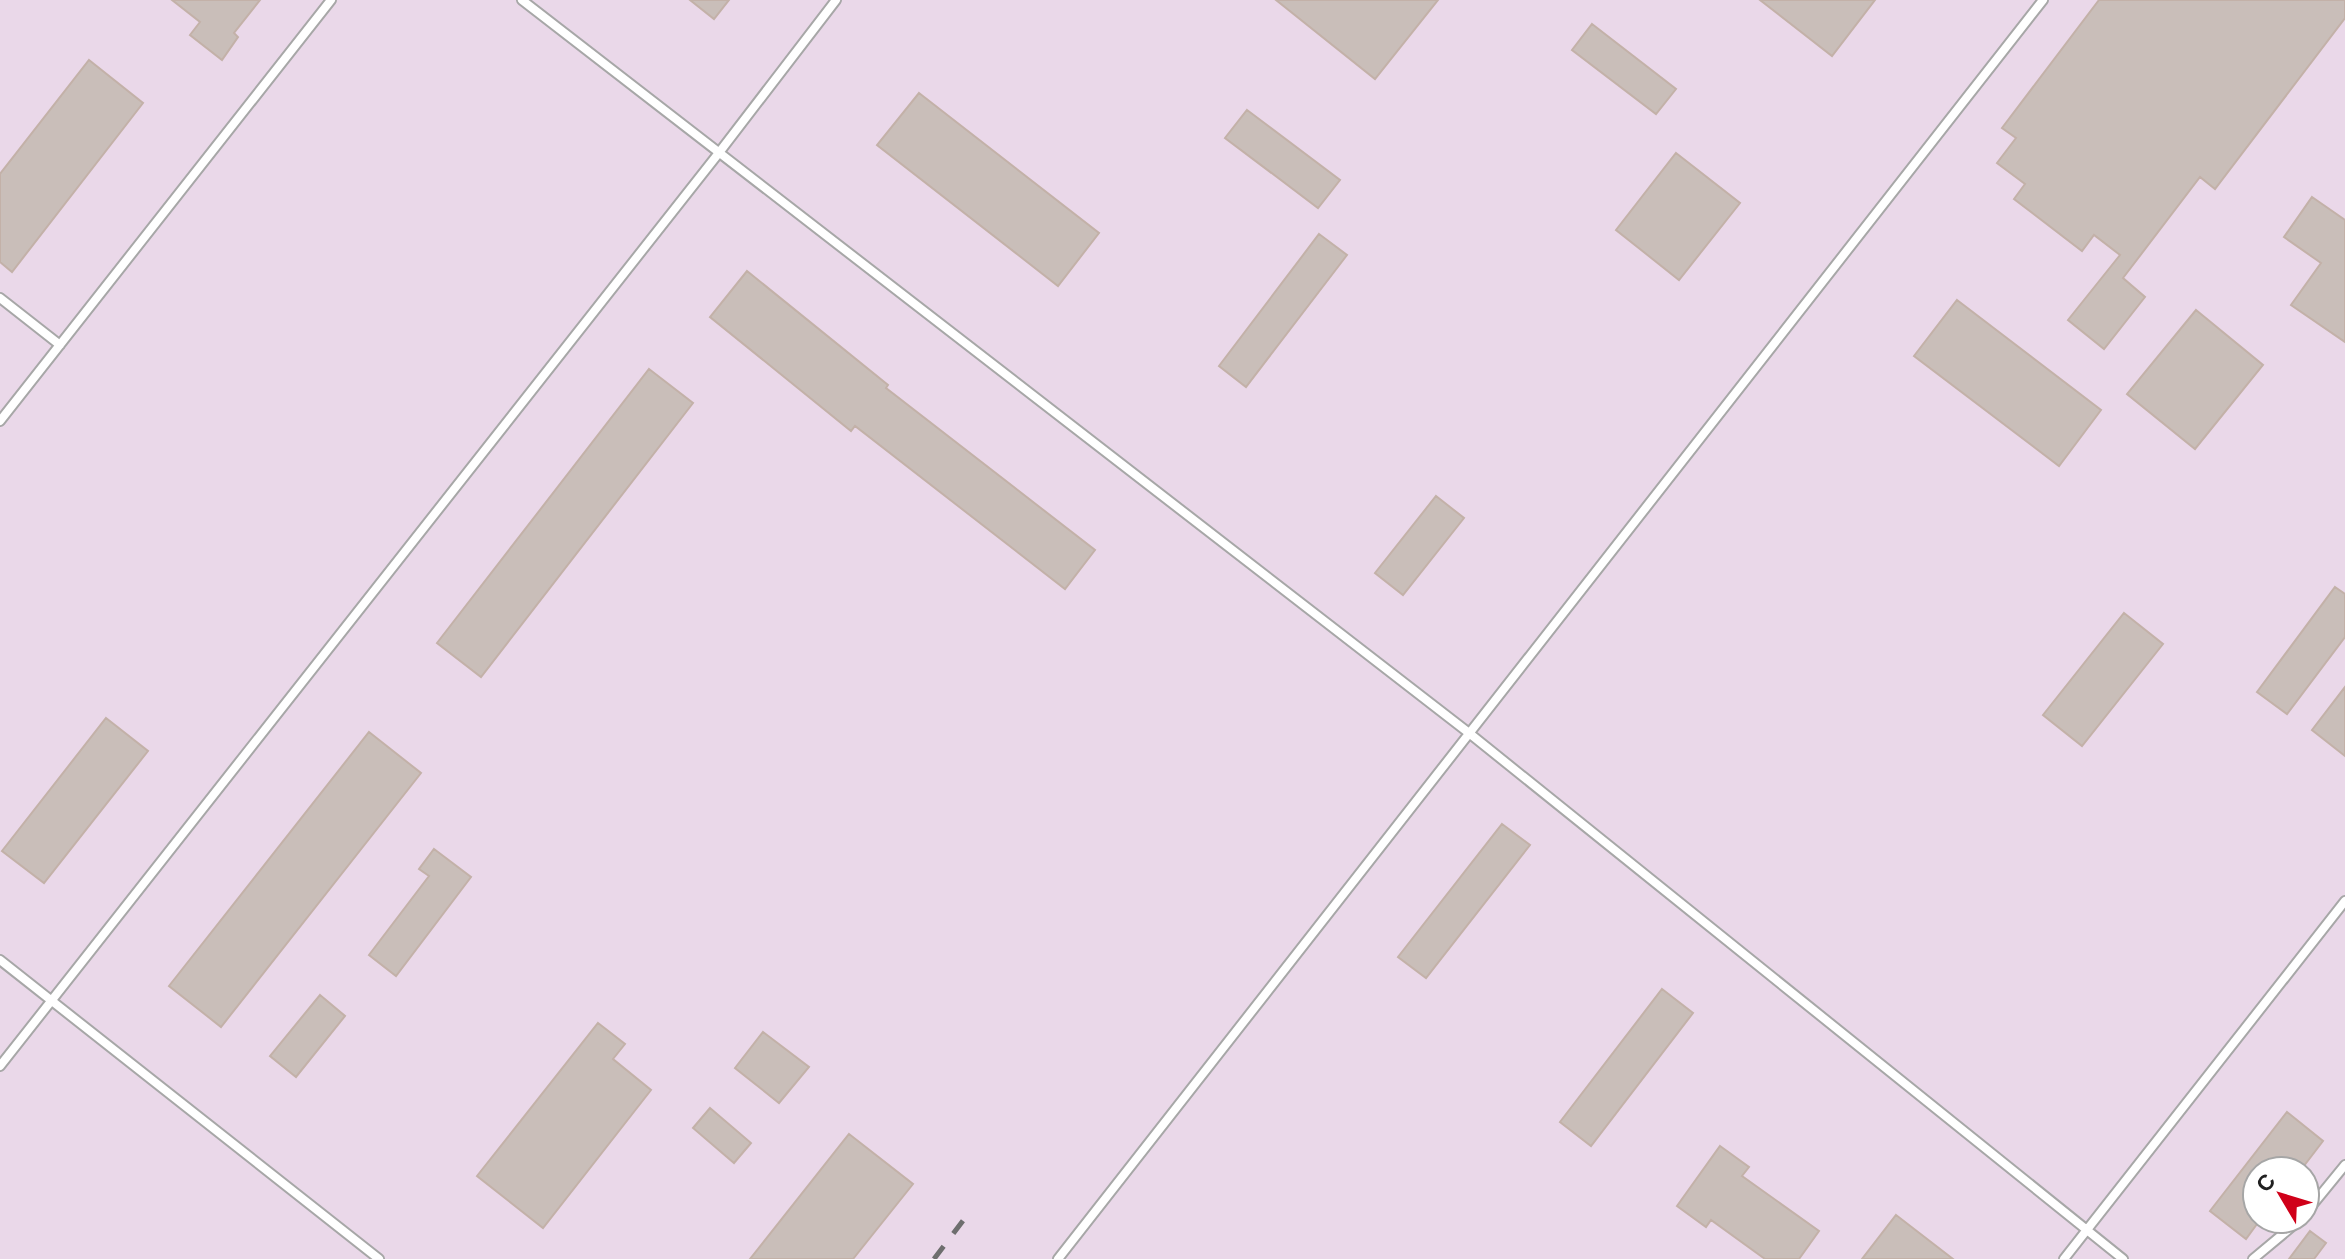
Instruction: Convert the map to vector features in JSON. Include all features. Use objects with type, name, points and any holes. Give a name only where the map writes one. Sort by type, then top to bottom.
[{"type":"lane","points":[[0,421],[331,0]]},
{"type":"lane","points":[[522,0],[1469,733],[2123,1259]]},
{"type":"lane","points":[[0,1066],[836,0]]},
{"type":"lane","points":[[1058,1259],[2043,0]]},
{"type":"lane","points":[[0,298],[60,345]]},
{"type":"lane","points":[[2064,1259],[2345,901]]},
{"type":"lane","points":[[0,960],[379,1259]]},
{"type":"lane","points":[[2321,1195],[2345,1165]]},
{"type":"lane","points":[[2253,1259],[2282,1235]]},
{"type":"shaded area","points":[[0,0],[2345,0],[2345,1259],[0,1259]]},
{"type":"building","points":[[172,0],[260,0],[234,33],[238,37],[222,60],[190,35],[200,22]]},
{"type":"building","points":[[690,0],[729,0],[714,19]]},
{"type":"building","points":[[1276,0],[1438,0],[1375,79]]},
{"type":"building","points":[[1760,0],[1875,0],[1832,56]]},
{"type":"building","points":[[2099,0],[2345,0],[2345,18],[2215,189],[2200,177],[2123,278],[2145,297],[2104,349],[2068,320],[2120,255],[2094,235],[2082,251],[2014,199],[2025,184],[1997,163],[2016,138],[2002,128]]},
{"type":"building","points":[[1592,24],[1676,89],[1656,114],[1572,50]]},
{"type":"building","points":[[89,60],[143,103],[12,272],[0,262],[0,174]]},
{"type":"building","points":[[919,93],[1099,233],[1058,286],[877,145]]},
{"type":"building","points":[[1247,110],[1340,180],[1318,208],[1225,138]]},
{"type":"building","points":[[1676,153],[1740,203],[1679,280],[1616,230]]},
{"type":"building","points":[[2312,197],[2345,220],[2345,342],[2291,305],[2321,263],[2284,237]]},
{"type":"building","points":[[1319,234],[1347,255],[1246,387],[1219,366]]},
{"type":"building","points":[[747,271],[888,385],[886,388],[1095,550],[1065,589],[855,426],[851,431],[710,317]]},
{"type":"building","points":[[1957,300],[2101,410],[2059,466],[1914,356]]},
{"type":"building","points":[[2196,310],[2263,365],[2195,449],[2127,394]]},
{"type":"building","points":[[649,369],[693,403],[481,677],[437,643]]},
{"type":"building","points":[[1436,496],[1464,518],[1403,595],[1375,573]]},
{"type":"building","points":[[2335,587],[2345,594],[2345,637],[2287,714],[2257,692]]},
{"type":"building","points":[[2124,613],[2163,644],[2082,746],[2043,715]]},
{"type":"building","points":[[2345,687],[2345,756],[2312,730]]},
{"type":"building","points":[[106,718],[148,751],[44,883],[2,851]]},
{"type":"building","points":[[369,732],[421,773],[221,1027],[169,986]]},
{"type":"building","points":[[1502,824],[1530,845],[1426,978],[1398,957]]},
{"type":"building","points":[[434,849],[471,877],[396,976],[369,955],[429,876],[419,869]]},
{"type":"building","points":[[1662,989],[1693,1013],[1591,1146],[1560,1122]]},
{"type":"building","points":[[320,995],[345,1016],[296,1077],[270,1056]]},
{"type":"building","points":[[598,1023],[625,1044],[613,1059],[651,1090],[543,1228],[477,1176]]},
{"type":"building","points":[[763,1032],[809,1067],[779,1103],[735,1068]]},
{"type":"building","points":[[710,1108],[751,1143],[734,1163],[693,1128]]},
{"type":"building","points":[[2287,1112],[2323,1141],[2312,1155],[2254,1155]]},
{"type":"building","points":[[849,1134],[913,1184],[853,1259],[750,1259]]},
{"type":"building","points":[[1720,1146],[1749,1167],[1742,1176],[1819,1231],[1799,1259],[1765,1259],[1711,1220],[1706,1227],[1677,1206]]},
{"type":"building","points":[[2241,1171],[2241,1235],[2249,1235],[2246,1239],[2210,1211]]},
{"type":"building","points":[[1896,1215],[1953,1259],[1862,1259]]},
{"type":"building","points":[[2307,1235],[2315,1235],[2326,1243],[2314,1259],[2289,1259]]},
{"type":"railway","points":[[934,1259],[968,1214]]}]
